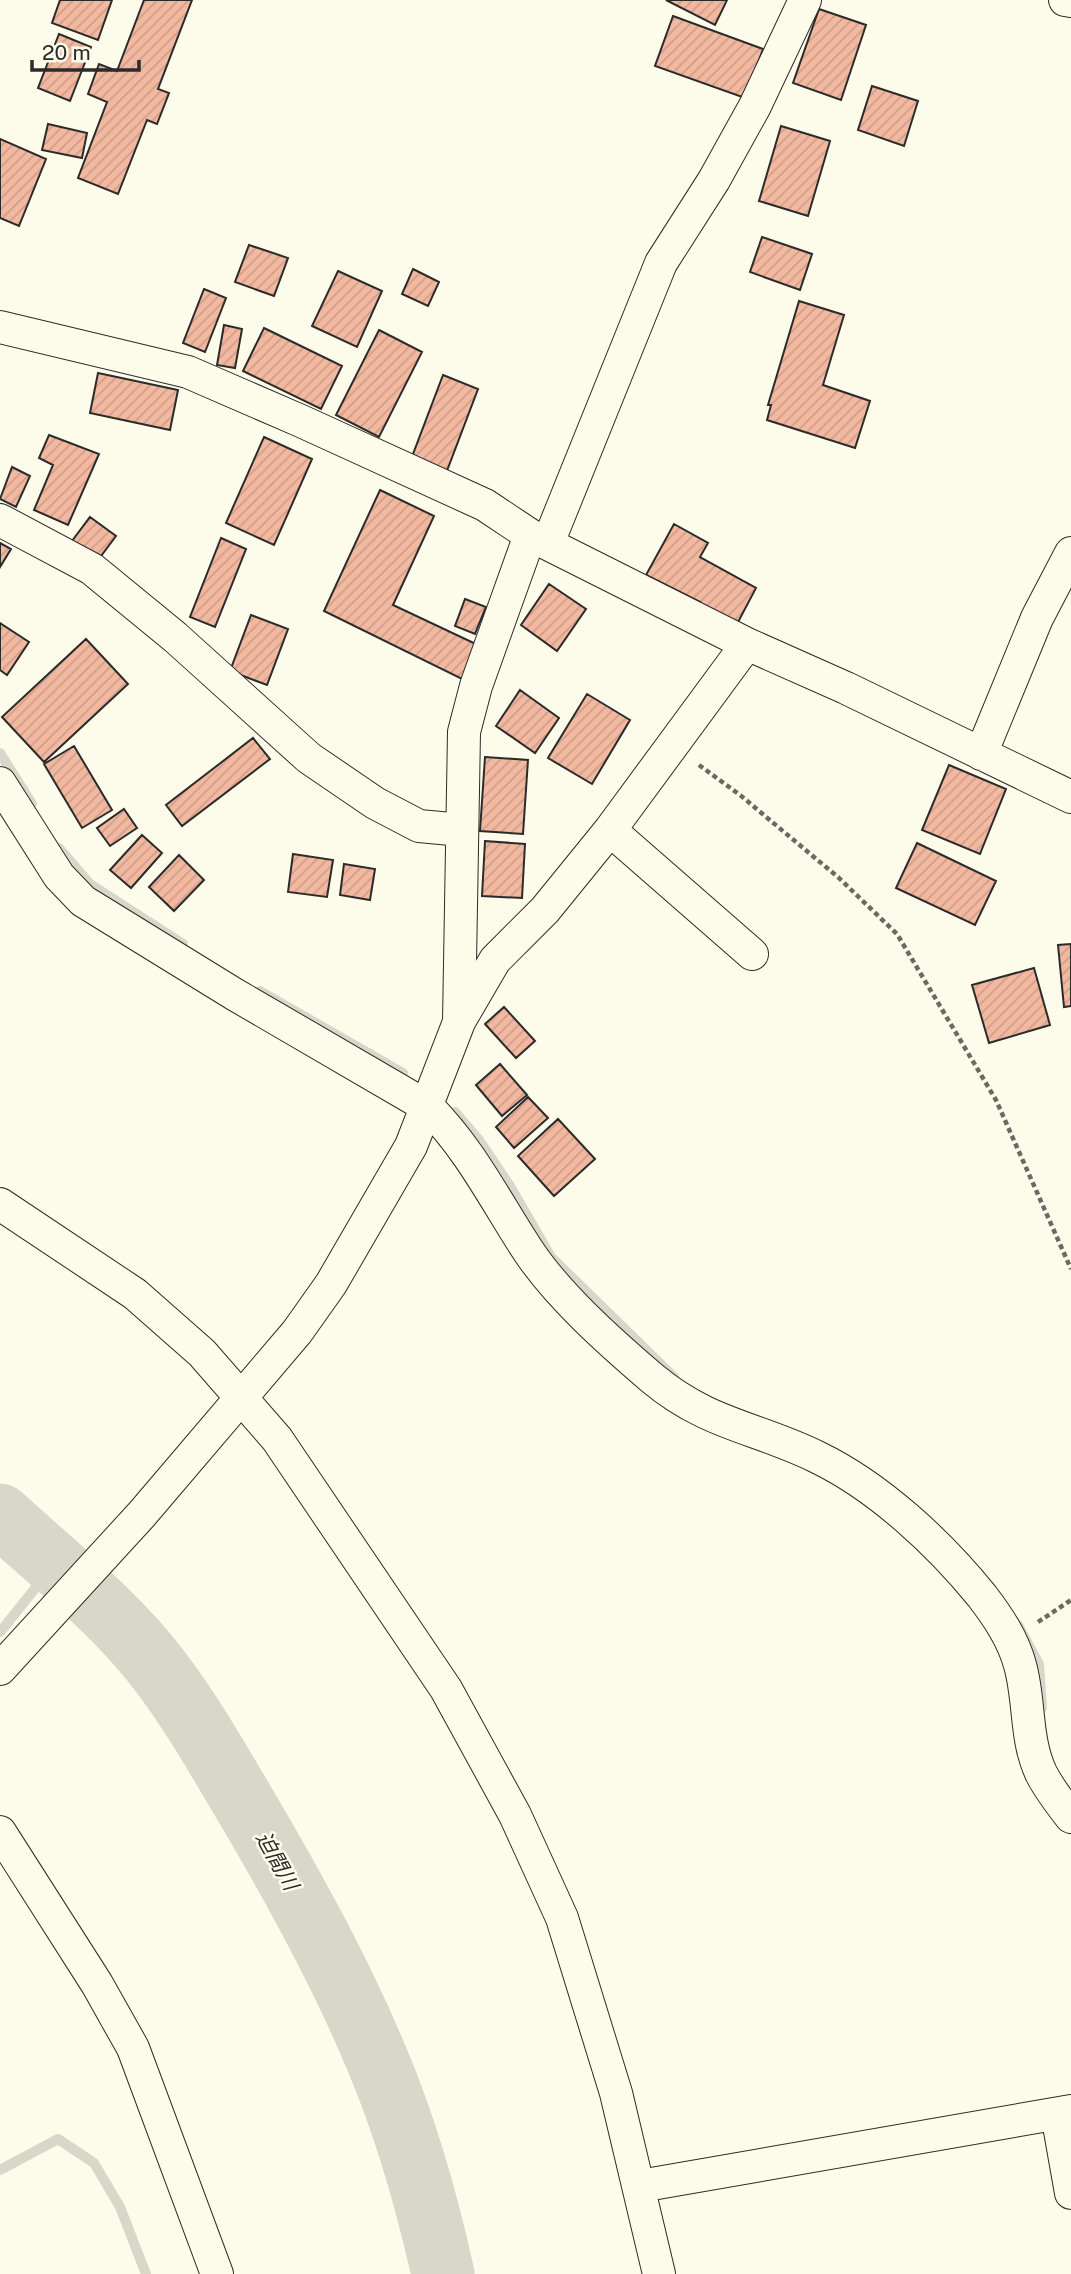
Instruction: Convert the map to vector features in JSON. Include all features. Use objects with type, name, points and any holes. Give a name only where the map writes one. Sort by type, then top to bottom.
[{"type":"street","points":[[459,1022],[463,760],[469,710],[539,539],[661,263],[714,180],[755,106],[805,0]]},
{"type":"street","points":[[1065,0],[1071,1]]},
{"type":"street","points":[[0,327],[188,372],[485,505],[539,539],[747,644],[846,688],[1071,797]]},
{"type":"street","points":[[0,520],[92,569],[175,637],[309,758],[375,803],[419,826],[462,830]]},
{"type":"street","points":[[981,754],[1037,618],[1071,553]]},
{"type":"street","points":[[0,1669],[142,1514],[297,1332],[331,1284],[411,1146],[459,1022],[495,960],[545,910],[610,830],[747,644]]},
{"type":"street","points":[[0,783],[59,876],[83,901],[234,994],[428,1107],[450,1129],[477,1164],[528,1251],[546,1273],[652,1378],[692,1409],[818,1457],[853,1479],[907,1520],[980,1594],[1004,1629],[1021,1666],[1031,1739],[1041,1772],[1071,1817]]},
{"type":"street","points":[[610,830],[752,954]]},
{"type":"street","points":[[0,1205],[135,1294],[202,1353],[277,1439],[446,1689],[515,1815],[562,1918],[612,2079],[640,2186],[659,2274]]},
{"type":"street","points":[[0,1832],[97,1984],[134,2048],[217,2274]]},
{"type":"street","points":[[640,2186],[1064,2113],[1071,2193]]},
{"type":"path","points":[[672,747],[740,795],[839,878],[897,934],[996,1100],[1071,1269]]},
{"type":"building","points":[[60,0],[112,0],[98,40],[52,23]]},
{"type":"building","points":[[144,0],[192,0],[158,89],[169,93],[157,124],[147,120],[118,194],[78,178],[107,102],[88,94],[99,64],[117,71]]},
{"type":"building","points":[[666,0],[727,0],[715,25]]},
{"type":"building","points":[[819,9],[866,25],[841,100],[793,83]]},
{"type":"building","points":[[673,16],[763,49],[745,98],[655,66]]},
{"type":"building","points":[[59,34],[91,47],[70,101],[38,88]]},
{"type":"building","points":[[872,86],[918,101],[904,146],[858,130]]},
{"type":"building","points":[[48,124],[87,133],[82,158],[42,150]]},
{"type":"building","points":[[781,126],[830,141],[808,216],[759,201]]},
{"type":"building","points":[[0,139],[46,159],[19,226],[0,218]]},
{"type":"building","points":[[762,237],[812,254],[800,290],[750,272]]},
{"type":"building","points":[[249,245],[288,258],[274,296],[235,282]]},
{"type":"building","points":[[413,269],[439,282],[428,306],[402,294]]},
{"type":"building","points":[[338,271],[382,291],[357,347],[312,326]]},
{"type":"building","points":[[204,289],[226,298],[205,352],[183,343]]},
{"type":"building","points":[[799,301],[844,315],[823,385],[870,401],[855,448],[767,420],[771,405],[768,405]]},
{"type":"building","points":[[224,325],[242,329],[235,368],[217,365]]},
{"type":"building","points":[[264,328],[342,366],[321,409],[243,371]]},
{"type":"building","points":[[379,330],[422,352],[379,437],[336,415]]},
{"type":"building","points":[[98,373],[178,390],[170,430],[90,413]]},
{"type":"building","points":[[443,375],[478,389],[445,476],[410,462]]},
{"type":"building","points":[[49,435],[99,454],[68,525],[34,510],[53,465],[39,458]]},
{"type":"building","points":[[264,437],[312,459],[274,545],[226,523]]},
{"type":"building","points":[[12,467],[30,476],[16,507],[0,499]]},
{"type":"building","points":[[380,490],[434,516],[393,605],[478,645],[462,679],[324,611]]},
{"type":"building","points":[[90,517],[116,536],[98,560],[72,541]]},
{"type":"building","points":[[674,524],[708,543],[700,557],[756,588],[736,626],[698,606],[700,602],[646,575]]},
{"type":"building","points":[[221,538],[246,549],[215,627],[190,617]]},
{"type":"building","points":[[0,543],[11,549],[0,567]]},
{"type":"building","points":[[549,584],[586,609],[557,651],[521,625]]},
{"type":"building","points":[[465,599],[486,607],[475,634],[455,626]]},
{"type":"building","points":[[251,615],[288,629],[267,685],[230,671]]},
{"type":"building","points":[[0,623],[29,642],[7,675],[0,670]]},
{"type":"building","points":[[86,639],[128,684],[44,762],[2,717]]},
{"type":"building","points":[[520,690],[559,718],[535,753],[496,726]]},
{"type":"building","points":[[587,694],[630,720],[592,784],[548,758]]},
{"type":"building","points":[[253,738],[270,759],[182,826],[166,805]]},
{"type":"building","points":[[74,746],[112,810],[82,828],[44,764]]},
{"type":"building","points":[[485,757],[528,760],[523,834],[480,831]]},
{"type":"building","points":[[949,765],[1006,789],[980,854],[922,830]]},
{"type":"building","points":[[124,809],[137,828],[110,846],[97,828]]},
{"type":"building","points":[[142,835],[162,853],[131,888],[110,870]]},
{"type":"building","points":[[485,841],[525,844],[522,898],[482,896]]},
{"type":"building","points":[[917,843],[996,881],[975,925],[896,888]]},
{"type":"building","points":[[293,854],[333,860],[327,897],[288,892]]},
{"type":"building","points":[[179,855],[204,880],[174,911],[149,887]]},
{"type":"building","points":[[344,864],[375,869],[370,900],[340,895]]},
{"type":"building","points":[[1071,944],[1071,1006],[1064,1007],[1058,945]]},
{"type":"building","points":[[1034,968],[1050,1025],[989,1043],[972,985]]},
{"type":"building","points":[[504,1007],[535,1041],[516,1058],[485,1024]]},
{"type":"building","points":[[500,1064],[527,1095],[502,1116],[476,1085]]},
{"type":"building","points":[[528,1097],[548,1118],[514,1148],[496,1127]]},
{"type":"building","points":[[558,1119],[595,1159],[554,1196],[518,1156]]},
{"type":"waterway","points":[[0,753],[32,804]]},
{"type":"waterway","points":[[59,848],[90,884],[183,944]]},
{"type":"waterway","points":[[260,991],[403,1073]]},
{"type":"waterway","points":[[455,1112],[479,1140],[510,1186],[551,1257],[674,1377]]},
{"type":"waterway","name":"迫間川","points":[[0,1515],[83,1589],[142,1649],[183,1703],[247,1808],[316,1930],[376,2057],[414,2164],[443,2274]]},
{"type":"waterway","points":[[0,1632],[54,1565]]},
{"type":"waterway","points":[[1018,1625],[1039,1664],[1042,1708]]},
{"type":"waterway","points":[[0,2170],[58,2139],[94,2163],[120,2207],[146,2274]]}]
